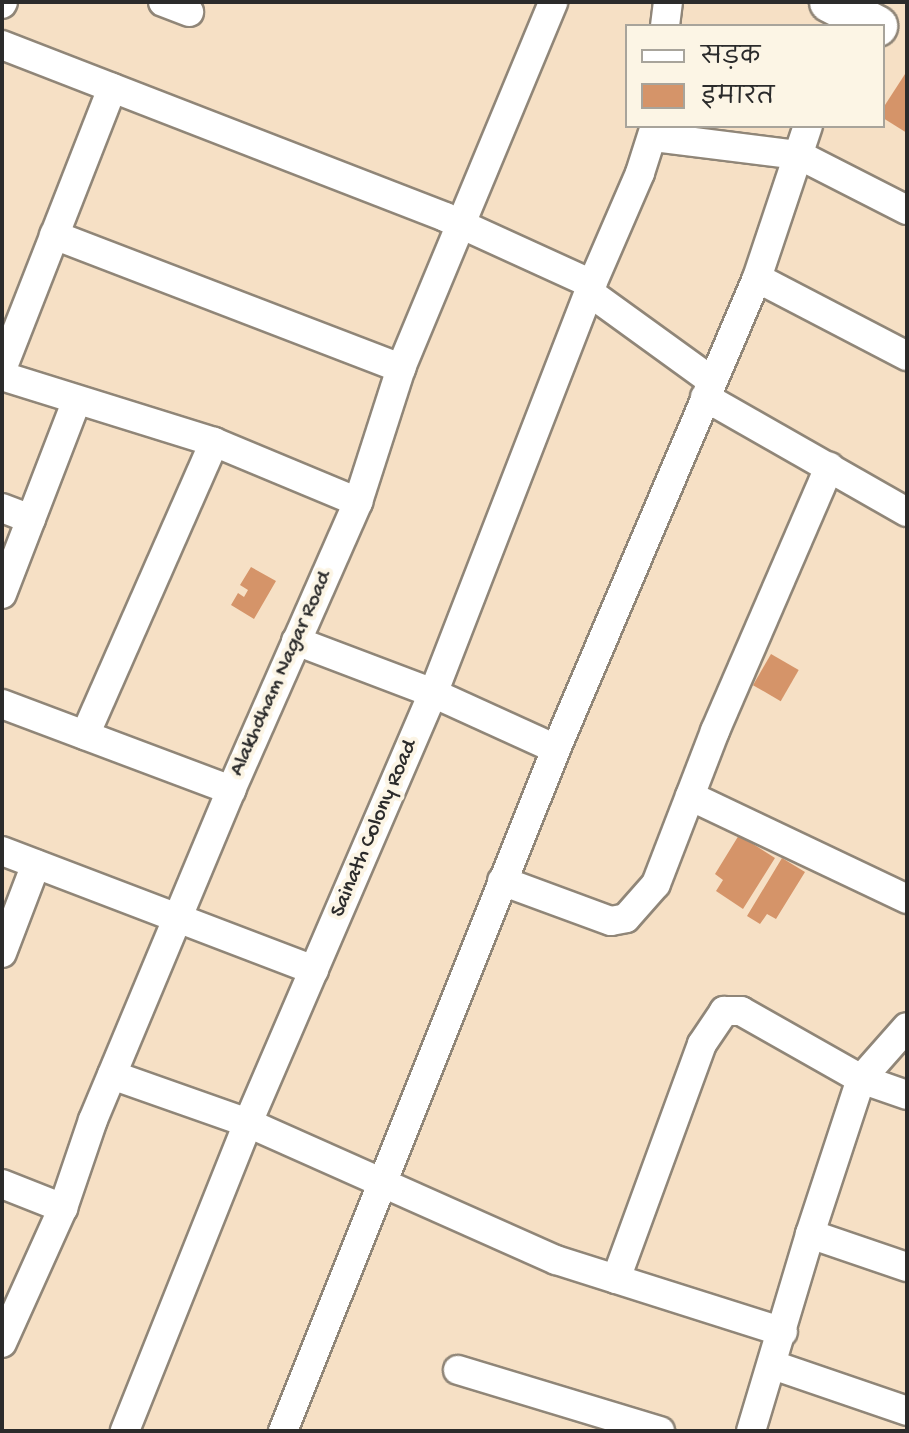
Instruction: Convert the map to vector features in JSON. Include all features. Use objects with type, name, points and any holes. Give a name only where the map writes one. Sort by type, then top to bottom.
[{"type":"street","points":[[163,2],[189,12]]},
{"type":"street","name":"Alakhdham Nagar Road","points":[[2,1343],[63,1208],[112,1075],[231,790],[358,502],[401,368],[553,2]]},
{"type":"street","points":[[665,24],[668,2]]},
{"type":"street","points":[[885,30],[907,43]]},
{"type":"street","points":[[2,45],[459,224],[590,288],[709,389],[829,467],[907,512]]},
{"type":"street","points":[[2,369],[112,88]]},
{"type":"street","points":[[283,1431],[380,1182],[556,749],[757,278],[807,128]]},
{"type":"street","points":[[655,132],[799,155],[907,210]]},
{"type":"street","name":"Sainath Colony Road","points":[[125,1431],[248,1123],[433,693],[590,288],[655,132]]},
{"type":"street","points":[[54,235],[401,368]]},
{"type":"street","points":[[757,278],[907,356]]},
{"type":"street","points":[[2,376],[214,442],[358,502]]},
{"type":"street","points":[[2,594],[77,400]]},
{"type":"street","points":[[85,735],[214,442]]},
{"type":"street","points":[[502,881],[611,921],[626,918],[656,884],[829,467]]},
{"type":"street","points":[[2,508],[31,519]]},
{"type":"street","points":[[296,641],[433,693],[556,749]]},
{"type":"street","points":[[2,704],[231,790]]},
{"type":"street","points":[[690,796],[907,899]]},
{"type":"street","points":[[2,851],[314,970]]},
{"type":"street","points":[[2,953],[36,864]]},
{"type":"street","points":[[616,1279],[702,1044],[724,1011],[741,1011],[861,1079],[907,1095]]},
{"type":"street","points":[[751,1431],[810,1234],[861,1079],[907,1027]]},
{"type":"street","points":[[112,1075],[248,1123],[519,1244],[616,1279],[783,1332]]},
{"type":"street","points":[[2,1184],[63,1208]]},
{"type":"street","points":[[810,1234],[907,1267]]},
{"type":"street","points":[[773,1365],[901,1417]]},
{"type":"street","points":[[458,1370],[660,1431]]},
{"type":"building","points":[[907,71],[907,133],[885,119],[885,105]]},
{"type":"building","points":[[251,567],[276,581],[254,619],[231,605],[238,593],[244,597],[248,590],[240,585]]},
{"type":"building","points":[[771,654],[799,670],[781,701],[753,685]]},
{"type":"building","points":[[739,835],[775,858],[743,909],[716,891],[723,880],[715,874]]},
{"type":"building","points":[[782,858],[805,872],[776,919],[767,914],[760,924],[747,916]]}]
